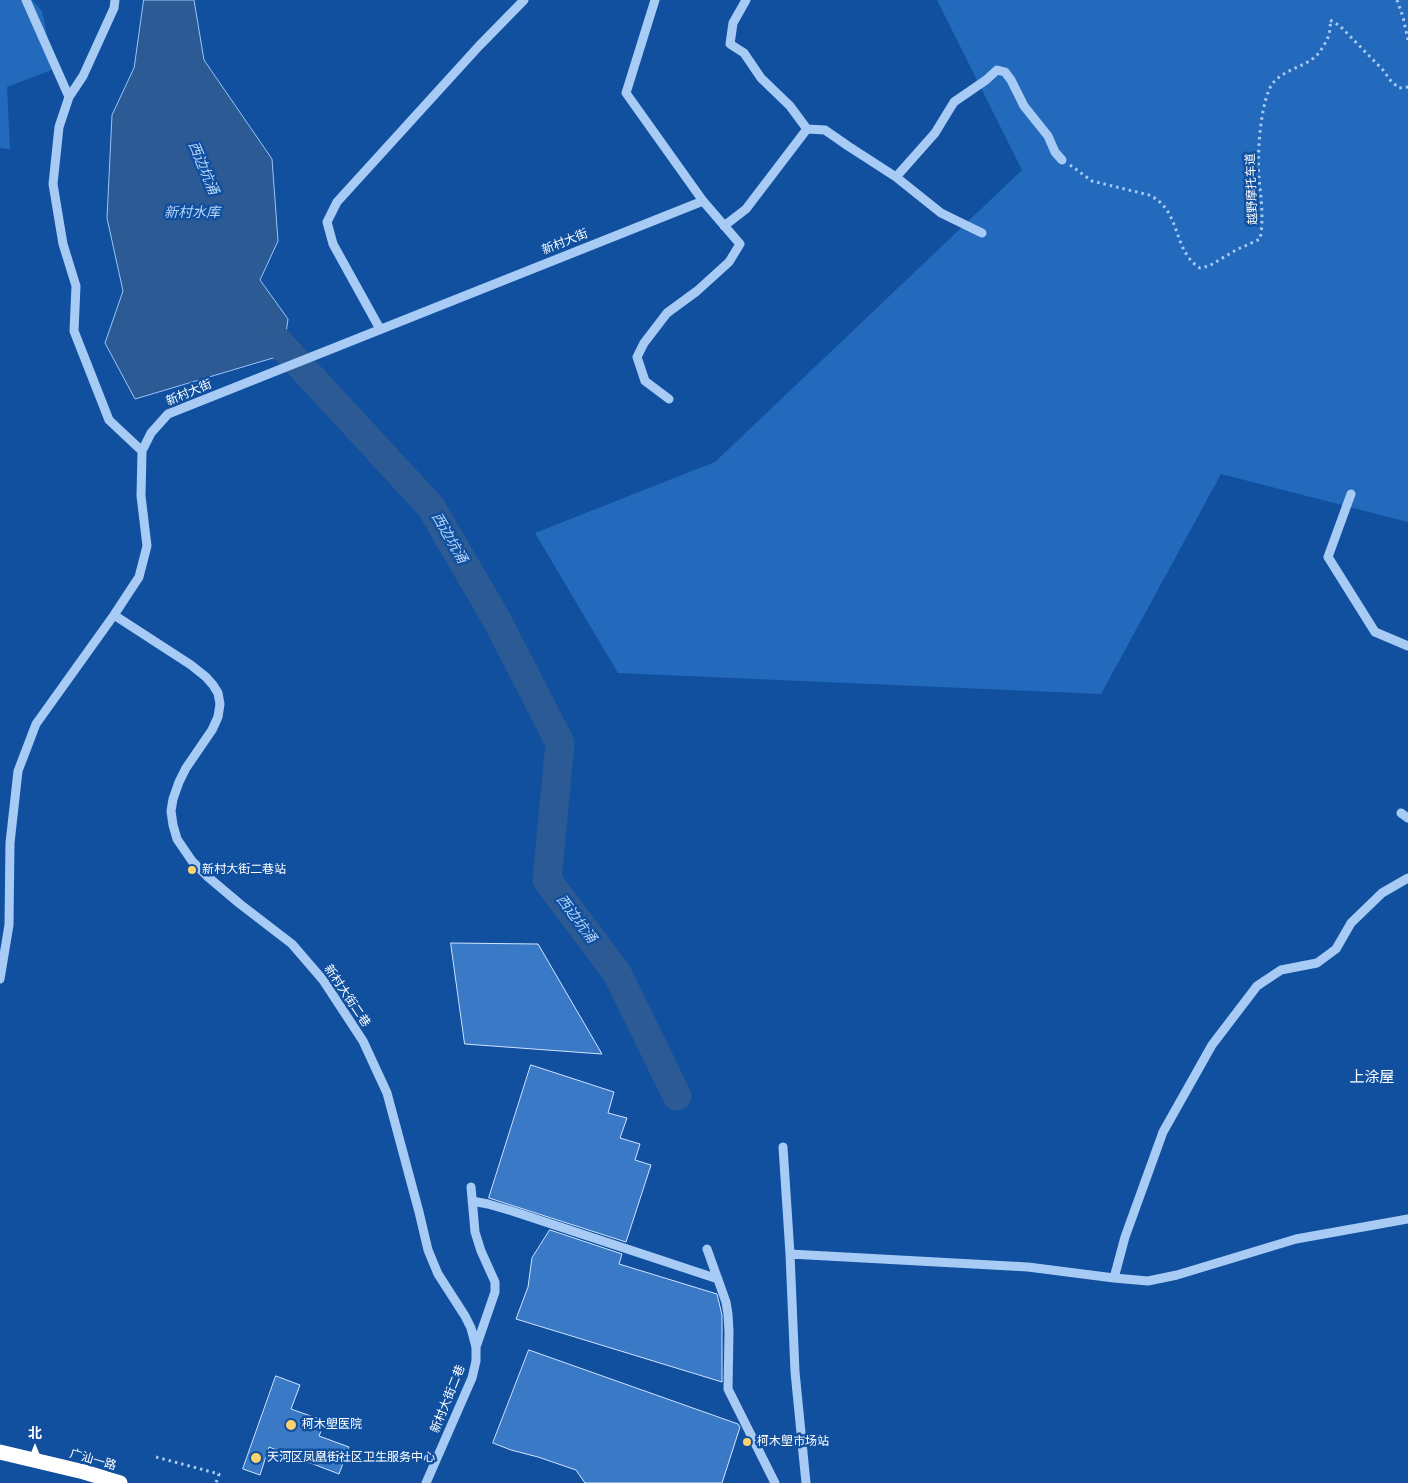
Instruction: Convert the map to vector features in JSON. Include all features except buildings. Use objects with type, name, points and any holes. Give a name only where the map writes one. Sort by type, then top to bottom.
[{"type":"highway","name":"广汕一路","points":[[0,1452],[120,1483]]},
{"type":"street","points":[[26,0],[69,98]]},
{"type":"street","points":[[116,0],[83,76],[69,98],[59,127],[53,184],[63,244],[76,286],[74,331],[108,420],[142,451]]},
{"type":"street","points":[[380,329],[332,244],[328,222],[337,202],[524,0]]},
{"type":"street","points":[[655,0],[626,93],[703,201],[740,244],[729,262],[698,291],[667,313],[644,343],[637,357],[645,381],[669,399]]},
{"type":"street","points":[[746,0],[733,23],[730,44],[744,53],[762,78],[790,106],[807,129]]},
{"type":"street","points":[[896,177],[935,133],[954,102],[997,70],[1005,72],[1011,80],[1024,106],[1048,136],[1055,152],[1062,160]]},
{"type":"street","points":[[724,226],[746,209],[807,129]]},
{"type":"street","points":[[807,129],[825,130],[896,177],[941,212],[982,233]]},
{"type":"street","name":"新村大街","points":[[0,978],[9,925],[10,843],[18,771],[36,724],[139,577],[146,546],[141,496],[142,451],[151,433],[168,414],[703,201]]},
{"type":"street","points":[[1351,494],[1328,557],[1375,632],[1408,646]]},
{"type":"street","name":"新村大街二巷","points":[[114,615],[191,665],[206,677],[218,693],[220,704],[218,717],[212,730],[186,768],[172,799],[172,825],[177,839],[192,861],[208,878],[292,944],[323,980],[363,1041],[387,1093],[428,1250],[438,1274],[471,1328],[476,1348],[476,1361],[472,1378],[426,1483]]},
{"type":"street","points":[[1114,1278],[1125,1237],[1163,1132],[1212,1044],[1257,986],[1281,970],[1317,963],[1336,949],[1351,923],[1382,892],[1408,878]]},
{"type":"street","points":[[783,1147],[795,1372],[806,1483]]},
{"type":"street","points":[[471,1187],[475,1232],[495,1282],[495,1292],[476,1348]]},
{"type":"street","points":[[472,1201],[512,1211],[718,1278]]},
{"type":"street","points":[[790,1254],[1028,1267],[1148,1281],[1177,1275],[1296,1239],[1408,1220]]},
{"type":"street","points":[[707,1249],[726,1302],[728,1314],[728,1389],[775,1483]]},
{"type":"path","points":[[1397,0],[1403,16],[1408,40]]},
{"type":"path","name":"越野摩托车道","points":[[1062,160],[1092,181],[1149,195],[1157,199],[1172,218],[1186,254],[1193,264],[1200,268],[1209,266],[1236,250],[1260,239],[1262,231],[1262,199],[1258,153],[1265,103],[1269,89],[1277,79],[1290,70],[1308,62],[1318,54],[1331,30],[1330,20],[1340,26],[1399,88],[1408,87]]},
{"type":"path","points":[[156,1457],[219,1474],[216,1483]]},
{"type":"shaded area","points":[[0,0],[32,0],[42,11],[54,69],[7,87],[10,149],[0,148]]},
{"type":"shaded area","points":[[937,0],[1408,0],[1408,522],[1221,474],[1101,694],[618,673],[535,533],[715,462],[1022,170]]},
{"type":"water","name":"新村水库","points":[[144,0],[194,0],[204,60],[272,159],[278,241],[260,280],[288,319],[283,355],[135,399],[105,343],[123,291],[107,218],[112,115],[134,68]]},
{"type":"waterway","name":"西边坑涌","points":[[264,314],[274,337],[431,507],[498,622],[560,743],[547,880],[617,973],[677,1096]]},
{"type":"place","name":"新村大街二巷站","points":[[192,870]]},
{"type":"place","name":"柯木塱医院","points":[[291,1425]]},
{"type":"place","name":"柯木塱市场站","points":[[747,1442]]},
{"type":"place","name":"天河区凤凰街社区卫生服务中心","points":[[256,1458]]},
{"type":"district","name":"上涂屋","points":[[1372,1078]]}]
